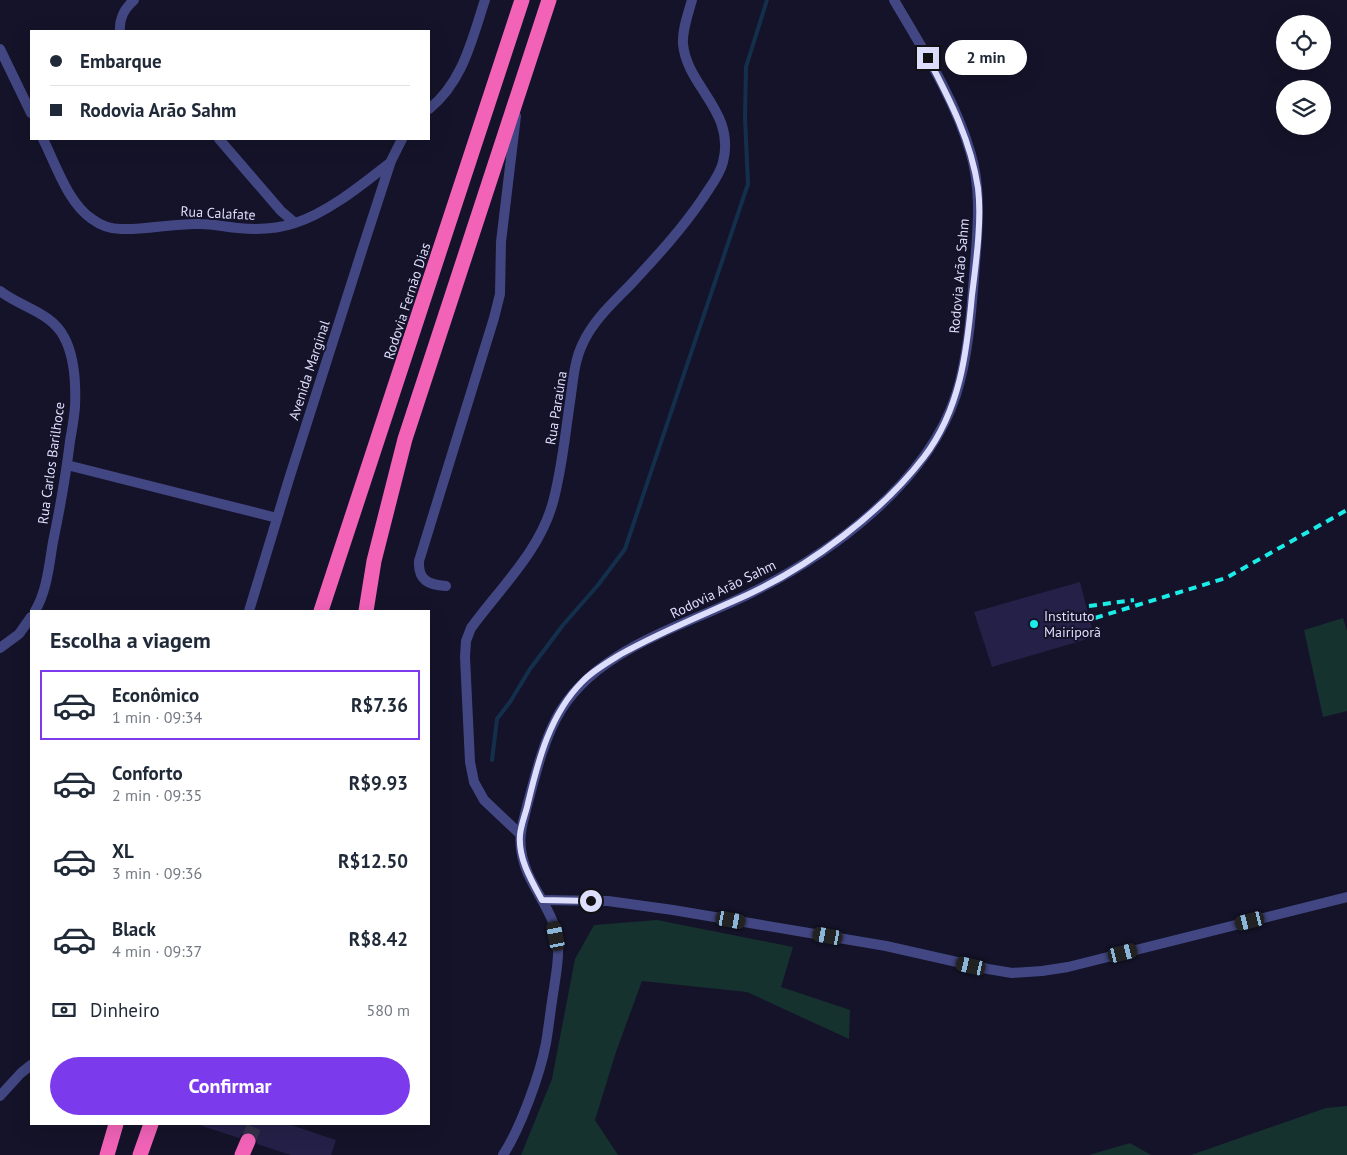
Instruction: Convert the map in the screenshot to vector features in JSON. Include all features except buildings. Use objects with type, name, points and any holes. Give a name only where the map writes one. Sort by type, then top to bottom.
[{"type":"highway","name":"Rodovia Fernão Dias","points":[[321,610],[522,0]]},
{"type":"highway","points":[[366,610],[374,561],[405,439],[549,0]]},
{"type":"highway","points":[[107,1155],[116,1125]]},
{"type":"highway","points":[[140,1155],[150,1125]]},
{"type":"street","points":[[120,30],[120,22],[124,11],[134,0]]},
{"type":"street","points":[[430,108],[444,95],[462,68],[485,0]]},
{"type":"street","name":"Rua Paraúna","points":[[520,834],[484,800],[474,782],[470,762],[465,657],[466,641],[471,628],[530,552],[553,505],[573,381],[583,343],[593,325],[667,246],[691,216],[717,176],[723,163],[725,144],[722,125],[715,106],[686,59],[683,44],[692,0]]},
{"type":"street","name":"Rodovia Arão Sahm","points":[[503,1155],[522,1119],[538,1071],[546,1038],[558,946],[554,926],[527,872],[520,834],[542,756],[555,721],[566,700],[583,681],[609,662],[638,645],[784,576],[849,532],[903,482],[925,456],[943,426],[955,396],[965,361],[978,222],[978,190],[971,153],[958,117],[928,58],[894,0]]},
{"type":"street","points":[[0,50],[30,111]]},
{"type":"street","points":[[446,586],[437,586],[425,580],[418,569],[419,561],[500,294],[501,242],[518,99]]},
{"type":"street","name":"Rua Calafate","points":[[43,140],[72,198],[82,211],[93,220],[106,226],[120,229],[203,224],[260,229],[295,223],[316,214],[362,184],[391,161]]},
{"type":"street","points":[[220,140],[281,211],[295,223]]},
{"type":"street","name":"Avenida Marginal","points":[[249,610],[391,161],[402,140]]},
{"type":"street","name":"Rua Carlos Barilhoce","points":[[0,291],[53,323],[64,335],[74,365],[75,408],[67,465],[44,590],[35,610]]},
{"type":"street","points":[[67,465],[277,518]]},
{"type":"street","points":[[0,648],[19,634],[30,619]]},
{"type":"street","points":[[542,900],[608,902],[672,910],[886,946],[988,969],[1012,972],[1042,971],[1068,967],[1345,898]]},
{"type":"street","points":[[0,1096],[20,1073],[30,1066]]},
{"type":"green space","points":[[1343,618],[1347,631],[1347,711],[1323,717],[1304,630]]},
{"type":"green space","points":[[657,920],[793,947],[781,987],[850,1010],[849,1039],[747,992],[642,981],[616,1052],[595,1120],[618,1155],[521,1155],[552,1079],[575,959],[594,925]]},
{"type":"green space","points":[[1347,1106],[1347,1155],[1191,1155],[1326,1108]]},
{"type":"green space","points":[[1130,1143],[1151,1155],[1089,1155]]},
{"type":"waterway","points":[[492,760],[497,719],[530,669],[563,625],[598,585],[625,549],[748,184],[745,117],[746,67],[767,0]]},
{"type":"tunnel","points":[[248,1141],[255,1125]]},
{"type":"railway","points":[[1095,618],[1226,578],[1347,510]]},
{"type":"railway","points":[[1089,606],[1134,600]]},
{"type":"place","name":"Instituto Mairiporã","points":[[1034,624]]},
{"type":"route","points":[[591,901],[542,900],[527,872],[522,853],[520,834],[531,791],[555,721],[566,700],[583,681],[609,662],[638,645],[784,576],[849,532],[903,482],[925,456],[943,426],[955,396],[965,361],[970,324],[978,222],[978,190],[971,153],[958,117],[928,58]]}]
